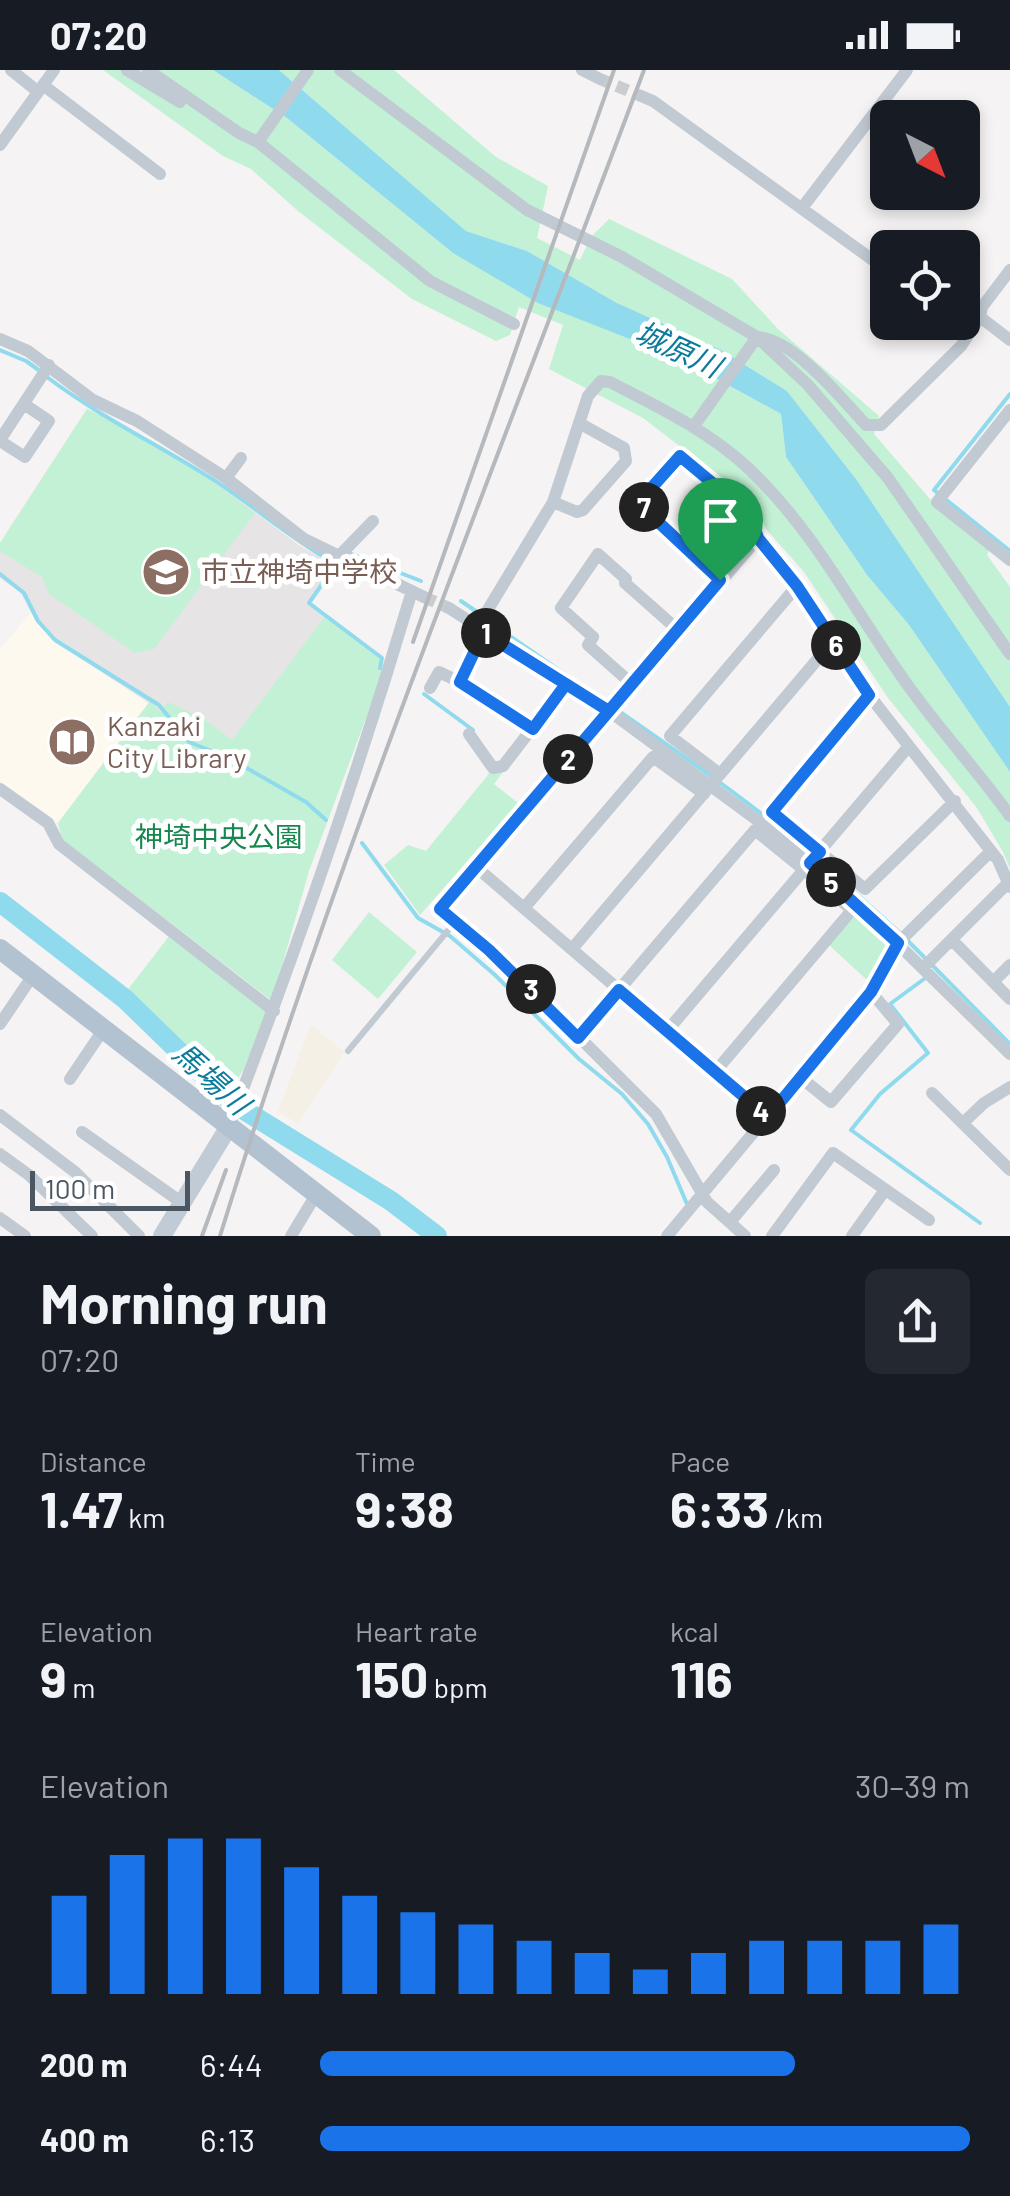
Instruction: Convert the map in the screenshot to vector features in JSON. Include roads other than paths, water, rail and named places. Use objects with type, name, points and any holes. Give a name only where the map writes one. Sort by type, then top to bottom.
[{"type":"main road","points":[[0,949],[103,1030],[230,1121],[371,1236]]},
{"type":"main road","points":[[162,1236],[230,1121]]},
{"type":"street","points":[[11,70],[160,174]]},
{"type":"street","points":[[0,145],[54,70]]},
{"type":"street","points":[[127,70],[227,130],[239,133]]},
{"type":"street","points":[[148,70],[258,142],[430,281],[514,324]]},
{"type":"street","points":[[258,142],[308,70]]},
{"type":"street","points":[[340,70],[526,210],[622,257],[757,337],[808,385],[888,478],[1010,654]]},
{"type":"street","points":[[582,70],[600,78]]},
{"type":"street","points":[[802,208],[906,70]]},
{"type":"street","points":[[641,96],[870,258]]},
{"type":"street","points":[[1010,270],[982,307],[980,317],[1010,340]]},
{"type":"street","points":[[757,337],[772,338],[822,378],[866,425],[881,425],[961,346],[962,340]]},
{"type":"street","points":[[694,426],[757,337]]},
{"type":"street","points":[[0,339],[45,371],[137,421],[226,478],[304,539],[418,594],[274,1011],[230,1121]]},
{"type":"street","points":[[24,404],[49,421],[25,457],[0,441],[45,371]]},
{"type":"street","points":[[460,682],[480,640],[483,622],[553,502],[588,396],[601,381],[610,382],[694,426],[747,468],[818,550],[916,696],[981,774],[1010,816]]},
{"type":"street","points":[[1010,410],[940,498],[1010,560]]},
{"type":"street","points":[[553,502],[576,512],[582,510],[626,460],[624,448],[579,423]]},
{"type":"street","points":[[720,580],[638,503],[680,456],[754,526],[758,538],[797,586],[869,695],[998,860],[1009,885],[928,964]]},
{"type":"street","points":[[226,478],[240,458]]},
{"type":"street","points":[[339,556],[373,522]]},
{"type":"street","points":[[745,1236],[702,1194],[656,1114],[489,950],[452,926],[440,909],[758,538]]},
{"type":"street","points":[[632,684],[588,644],[593,636],[561,608],[598,554],[678,630]]},
{"type":"street","points":[[712,784],[670,736],[797,586]]},
{"type":"street","points":[[449,608],[483,622],[566,684],[612,707],[811,861],[903,938],[1010,1054]]},
{"type":"street","points":[[572,949],[833,641]]},
{"type":"street","points":[[430,688],[438,672],[533,729]]},
{"type":"street","points":[[469,734],[493,768],[503,766],[566,684]]},
{"type":"street","points":[[715,1072],[852,910],[772,812],[869,695]]},
{"type":"street","points":[[667,1031],[909,746]]},
{"type":"street","points":[[524,908],[653,757],[712,784]]},
{"type":"street","points":[[0,789],[48,823],[59,844],[274,1011]]},
{"type":"street","points":[[578,1038],[755,830],[865,889],[954,801]]},
{"type":"street","points":[[667,1236],[871,992],[903,938],[990,852]]},
{"type":"street","points":[[476,867],[768,1117]]},
{"type":"street","points":[[952,940],[1010,999]]},
{"type":"street","points":[[993,982],[1010,965]]},
{"type":"street","points":[[0,1024],[33,975]]},
{"type":"street","points":[[800,1077],[830,1102],[898,1024],[871,992]]},
{"type":"street","points":[[70,1079],[103,1030]]},
{"type":"street","points":[[963,1123],[984,1103],[1010,1088]]},
{"type":"street","points":[[932,1093],[1010,1170]]},
{"type":"street","points":[[0,1114],[75,1172],[139,1236]]},
{"type":"street","points":[[82,1132],[182,1202]]},
{"type":"street","points":[[772,1236],[833,1153],[929,1220]]},
{"type":"street","points":[[0,1154],[29,1175],[92,1236]]},
{"type":"street","points":[[730,1222],[774,1170]]},
{"type":"street","points":[[852,1236],[885,1190]]},
{"type":"street","points":[[291,1236],[317,1193]]},
{"type":"street","points":[[0,1218],[25,1236]]},
{"type":"lane","points":[[348,1051],[452,926]]},
{"type":"water","name":"城原川","points":[[213,70],[279,70],[466,231],[527,251],[617,303],[719,349],[787,391],[856,479],[1010,707],[1010,772],[786,457],[781,414],[681,359],[538,303],[453,253],[287,118]]},
{"type":"waterway","points":[[0,350],[40,371]]},
{"type":"waterway","points":[[47,377],[220,484],[336,564],[309,603],[382,658],[380,668]]},
{"type":"waterway","points":[[1010,394],[934,490],[1010,551]]},
{"type":"waterway","points":[[349,553],[421,581]]},
{"type":"waterway","points":[[0,574],[24,593],[38,621],[55,640],[159,705],[189,742],[231,759],[306,802],[326,820]]},
{"type":"waterway","points":[[461,601],[480,614]]},
{"type":"waterway","points":[[487,620],[693,763],[812,854]]},
{"type":"waterway","points":[[424,694],[473,730]]},
{"type":"waterway","points":[[362,843],[418,918],[450,936],[579,1059],[622,1094],[648,1124],[687,1204]]},
{"type":"waterway","points":[[819,860],[901,934]]},
{"type":"waterway","name":"馬場川","points":[[0,902],[125,999],[231,1102],[391,1201],[437,1236]]},
{"type":"waterway","points":[[908,941],[926,959]]},
{"type":"waterway","points":[[932,965],[1010,1044]]},
{"type":"waterway","points":[[924,979],[890,1004],[928,1053],[880,1094],[851,1130],[980,1223]]},
{"type":"tunnel","points":[[600,79],[641,96]]},
{"type":"tunnel","points":[[424,597],[449,608]]},
{"type":"railway","points":[[413,642],[614,70]]},
{"type":"railway","points":[[220,1236],[317,942],[423,650],[644,70]]},
{"type":"railway","points":[[202,1236],[226,1170]]},
{"type":"place","name":"市立神埼中学校","points":[[166,572]]},
{"type":"place","name":"Kanzaki City Library","points":[[72,742]]},
{"type":"park label","name":"神埼中央公園","points":[[219,837]]}]
